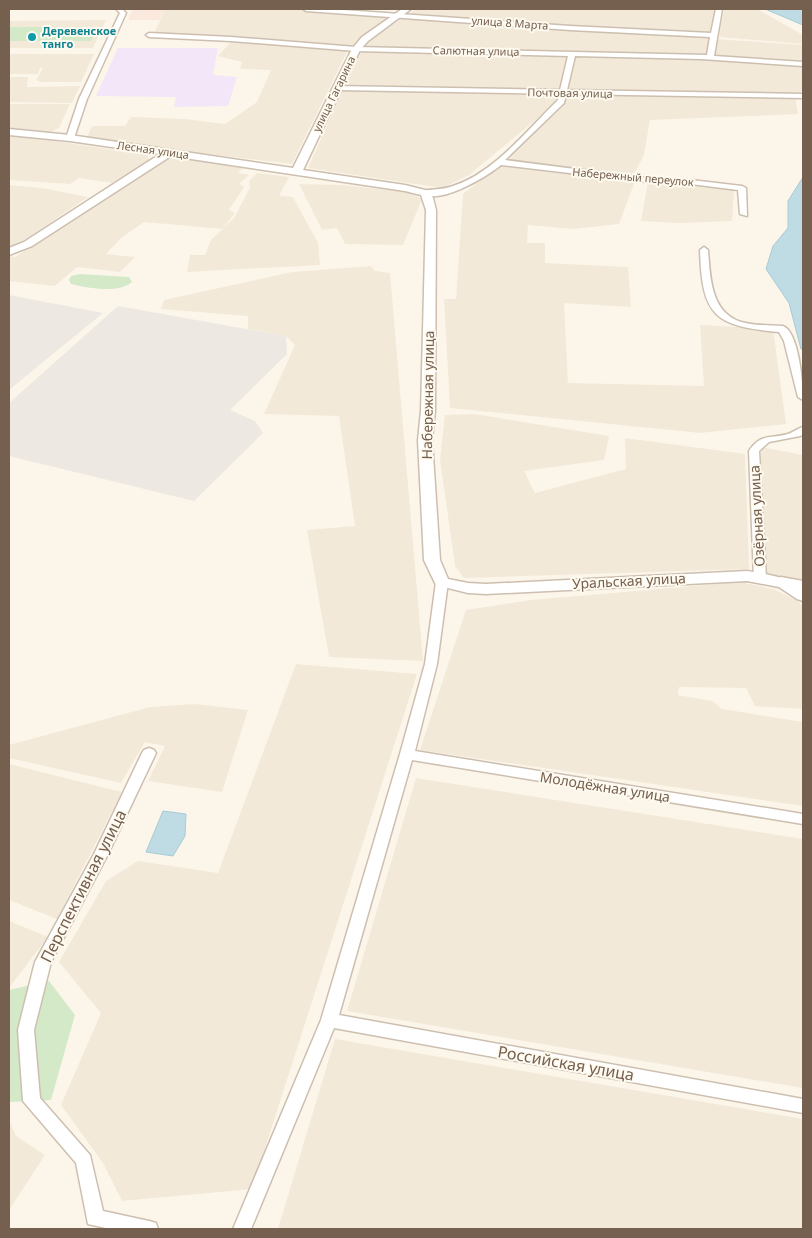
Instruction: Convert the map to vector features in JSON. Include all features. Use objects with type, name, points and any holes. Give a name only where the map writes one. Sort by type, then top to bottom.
[{"type":"street","points":[[70,138],[83,99],[123,13],[119,9]]},
{"type":"street","name":"улица 8 Марта","points":[[306,9],[570,28],[714,35]]},
{"type":"street","name":"улица Гагарина","points":[[297,171],[356,49],[365,40],[407,9]]},
{"type":"street","points":[[710,57],[719,9]]},
{"type":"street","name":"Салютная улица","points":[[148,35],[231,39],[356,49],[710,57],[803,64]]},
{"type":"street","points":[[297,171],[425,193],[444,193],[464,186],[499,162],[561,101],[572,54]]},
{"type":"street","name":"Почтовая улица","points":[[337,88],[563,94],[803,96]]},
{"type":"street","name":"Лесная улица","points":[[9,132],[70,138],[297,171]]},
{"type":"street","points":[[9,252],[28,244],[169,153]]},
{"type":"street","name":"Набережный переулок","points":[[499,162],[646,180],[691,182],[742,188],[744,214]]},
{"type":"street","name":"Набережная улица","points":[[425,193],[431,210],[428,411],[425,440],[432,560],[449,584]]},
{"type":"street","points":[[704,250],[708,290],[716,308],[733,322],[783,329],[790,342],[803,396]]},
{"type":"street","name":"Озёрная улица","points":[[765,578],[754,451],[758,443],[765,440],[792,436],[803,430]]},
{"type":"street","name":"Уральская улица","points":[[449,584],[486,589],[727,576],[765,578],[803,585]]},
{"type":"street","points":[[765,578],[789,586],[803,596]]},
{"type":"street","points":[[242,1229],[329,1020],[407,754],[431,664],[449,584]]},
{"type":"street","name":"Перспективная улица","points":[[149,753],[101,854],[43,962],[26,1030],[32,1101],[84,1160],[95,1218],[149,1229]]},
{"type":"street","name":"Молодёжная улица","points":[[407,754],[803,820]]},
{"type":"street","name":"Российская улица","points":[[329,1020],[803,1106]]},
{"type":"shaded area","points":[[133,9],[166,9],[160,20],[128,20]]},
{"type":"shaded area","points":[[166,9],[294,9],[394,17],[362,38],[353,47],[153,35]]},
{"type":"shaded area","points":[[416,9],[715,9],[710,34],[570,27],[408,15]]},
{"type":"shaded area","points":[[724,9],[757,9],[803,35],[803,44],[719,37]]},
{"type":"shaded area","points":[[406,16],[710,36],[707,56],[363,48],[372,39]]},
{"type":"shaded area","points":[[106,20],[93,48],[9,48],[9,21]]},
{"type":"shaded area","points":[[714,39],[803,45],[803,62],[713,56]]},
{"type":"shaded area","points":[[232,41],[348,50],[292,164],[86,139],[92,126],[125,126],[131,117],[185,119],[225,124],[257,102],[271,70],[240,69],[242,62],[218,56]]},
{"type":"shaded area","points":[[118,48],[218,48],[213,75],[237,77],[228,106],[174,107],[176,97],[96,96]]},
{"type":"shaded area","points":[[362,50],[570,54],[561,92],[345,87]]},
{"type":"shaded area","points":[[9,54],[94,54],[81,82],[41,82],[36,80],[43,68],[40,68],[38,74],[9,74]]},
{"type":"shaded area","points":[[575,54],[711,58],[803,66],[803,87],[800,95],[567,92]]},
{"type":"shaded area","points":[[9,77],[28,77],[27,87],[80,86],[72,103],[9,102]]},
{"type":"shaded area","points":[[343,89],[560,95],[556,103],[469,175],[442,188],[308,168]]},
{"type":"shaded area","points":[[568,95],[795,97],[798,114],[650,120],[644,155],[632,178],[508,160]]},
{"type":"shaded area","points":[[9,104],[70,104],[59,128],[48,133],[9,128]]},
{"type":"shaded area","points":[[9,134],[147,155],[150,161],[112,183],[79,178],[70,184],[9,180]]},
{"type":"shaded area","points":[[168,157],[243,168],[238,173],[249,175],[239,184],[244,187],[229,210],[235,213],[222,229],[144,222],[121,238],[106,254],[135,257],[120,272],[77,267],[55,286],[9,281],[9,256],[15,257]]},
{"type":"shaded area","points":[[508,164],[635,181],[619,224],[573,229],[528,225],[527,243],[545,243],[545,263],[628,267],[631,307],[564,303],[568,383],[704,386],[700,325],[773,329],[786,424],[700,433],[450,408],[444,299],[456,299],[463,194],[499,166]]},
{"type":"shaded area","points":[[257,173],[289,177],[279,196],[293,197],[318,243],[320,265],[187,272],[190,255],[205,255],[211,240],[234,218],[250,188],[249,181]]},
{"type":"shaded area","points":[[648,182],[734,189],[732,221],[680,223],[641,221]]},
{"type":"shaded area","points":[[299,184],[342,185],[408,192],[422,199],[403,245],[345,244],[337,228],[322,230]]},
{"type":"shaded area","points":[[9,185],[42,188],[88,197],[29,237],[9,247]]},
{"type":"shaded area","points":[[371,266],[375,271],[390,273],[423,661],[329,657],[307,530],[355,526],[339,416],[264,414],[295,345],[286,336],[248,329],[248,316],[161,309],[164,300],[292,272]]},
{"type":"shaded area","points":[[9,295],[103,313],[9,390]]},
{"type":"shaded area","points":[[118,306],[286,336],[287,354],[230,410],[255,421],[263,433],[194,501],[9,456],[9,403]]},
{"type":"shaded area","points":[[474,414],[609,436],[604,460],[524,471],[535,493],[626,469],[625,438],[745,454],[749,569],[464,578],[455,566],[440,459],[445,415]]},
{"type":"shaded area","points":[[761,447],[803,455],[803,581],[760,572]]},
{"type":"shaded area","points":[[740,582],[773,589],[798,601],[803,607],[803,709],[755,706],[746,688],[679,687],[678,695],[712,701],[722,709],[803,722],[803,806],[420,750],[466,610],[531,600]]},
{"type":"shaded area","points":[[296,664],[417,674],[252,1189],[122,1201],[103,1163],[61,1105],[101,1013],[59,962],[106,881],[138,861],[218,873]]},
{"type":"shaded area","points":[[195,704],[248,710],[222,792],[148,781],[165,746],[145,742],[121,783],[9,758],[9,745],[150,707]]},
{"type":"shaded area","points":[[9,764],[122,792],[57,919],[9,900]]},
{"type":"shaded area","points":[[416,778],[803,839],[803,1088],[347,1011]]},
{"type":"shaded area","points":[[9,921],[48,937],[9,988]]},
{"type":"shaded area","points":[[335,1039],[803,1119],[803,1229],[278,1229]]},
{"type":"shaded area","points":[[9,1120],[16,1136],[45,1155],[9,1210]]},
{"type":"green space","points":[[9,27],[98,27],[91,41],[9,41]]},
{"type":"green space","points":[[80,274],[129,277],[132,282],[126,286],[111,289],[71,284],[69,280],[71,276]]},
{"type":"green space","points":[[49,981],[75,1015],[51,1100],[9,1102],[9,990]]},
{"type":"water","points":[[765,9],[803,9],[803,25]]},
{"type":"water","points":[[803,177],[803,349],[801,349],[789,303],[766,269],[773,246],[788,228],[788,201]]},
{"type":"water","points":[[163,811],[186,814],[185,836],[173,856],[146,852]]},
{"type":"place","name":"Деревенское танго","points":[[32,37]]}]
